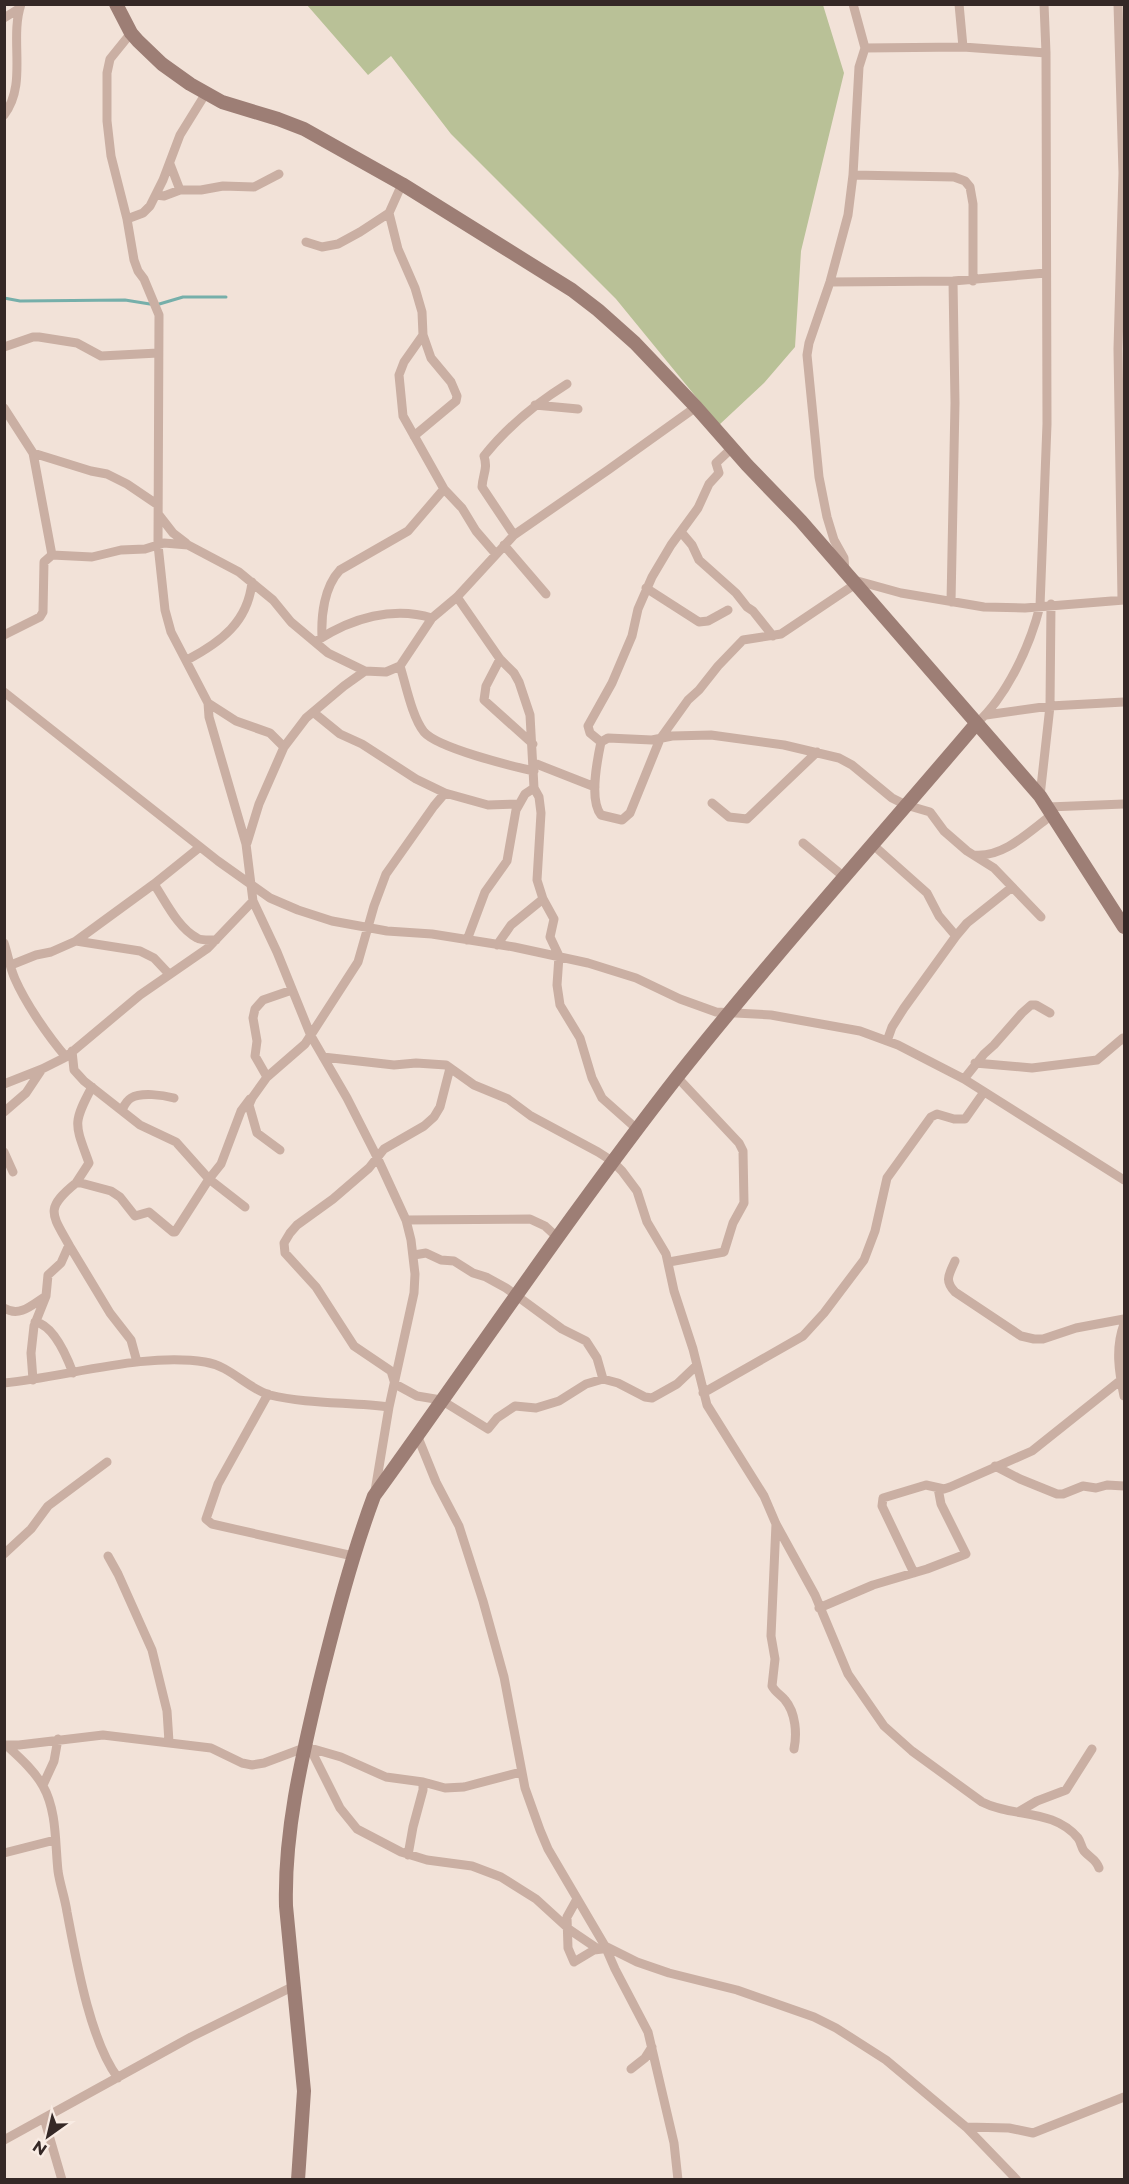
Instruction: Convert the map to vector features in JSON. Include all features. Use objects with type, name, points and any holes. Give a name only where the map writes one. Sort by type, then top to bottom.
[{"type":"street","points":[[116,4],[130,33],[162,64],[206,93],[222,102],[304,129],[402,184],[572,290],[635,343],[981,719],[1047,806],[1125,927]]},
{"type":"street","points":[[850,578],[826,516],[819,477],[807,365],[809,343],[830,282],[848,215],[854,175],[859,67],[865,48],[853,4]]},
{"type":"street","points":[[959,4],[963,47]]},
{"type":"street","points":[[374,1496],[612,1161],[677,1077],[843,876],[981,719],[1020,660],[1036,622],[1040,606],[1047,424],[1044,4]]},
{"type":"street","points":[[850,578],[882,588],[967,605],[1005,608],[1124,600],[1118,349],[1124,247],[1118,4]]},
{"type":"street","points":[[4,18],[21,6]]},
{"type":"street","points":[[4,115],[15,95],[21,6]]},
{"type":"street","points":[[130,33],[114,52],[107,73],[107,121],[111,156],[127,219],[134,261],[159,315],[158,545],[165,610],[171,632],[208,703],[209,717],[246,844],[253,901],[311,1036],[377,1157],[406,1220],[414,1254],[414,1293],[389,1407],[374,1496],[353,1556],[336,1618],[289,1837],[285,1875],[304,2091],[298,2180]]},
{"type":"street","points":[[865,48],[963,47],[1046,53]]},
{"type":"street","points":[[127,219],[143,213],[150,207],[170,164],[180,135],[206,93]]},
{"type":"street","points":[[170,164],[180,190]]},
{"type":"street","points":[[156,195],[170,195],[180,190],[201,190],[223,186],[254,187],[279,174]]},
{"type":"street","points":[[854,175],[954,177],[965,181],[970,187],[973,204],[974,280]]},
{"type":"street","points":[[306,242],[322,247],[338,244],[368,228],[389,213],[402,184]]},
{"type":"street","points":[[389,213],[398,249],[409,272],[422,312],[423,335],[431,358],[450,382],[457,399],[414,436]]},
{"type":"street","points":[[830,282],[953,281],[1046,273]]},
{"type":"street","points":[[951,602],[955,427],[953,281]]},
{"type":"street","points":[[423,335],[404,362],[399,375],[403,416],[444,489],[462,508],[476,531],[495,553]]},
{"type":"street","points":[[4,347],[39,337],[77,343],[101,356],[158,353]]},
{"type":"street","points":[[514,535],[482,487],[482,478],[487,468],[484,456],[510,425],[567,384]]},
{"type":"street","points":[[535,405],[578,410]]},
{"type":"street","points":[[33,453],[107,474],[127,484],[158,510],[173,533],[188,545],[239,572],[252,582],[273,600],[291,622],[319,639],[335,658],[365,670],[386,672],[400,666],[432,618],[458,597],[495,553],[514,535],[696,407]]},
{"type":"street","points":[[4,408],[33,453],[52,555]]},
{"type":"street","points":[[601,742],[591,733],[588,726],[612,683],[632,636],[646,588],[698,508],[709,484],[719,473],[716,463],[732,448]]},
{"type":"street","points":[[319,639],[322,613],[334,576],[340,570],[408,531],[444,489]]},
{"type":"street","points":[[681,532],[692,545],[699,560],[736,593],[773,636]]},
{"type":"street","points":[[4,635],[40,617],[43,612],[44,562],[52,555],[92,557],[158,545],[178,543],[188,545]]},
{"type":"street","points":[[504,545],[546,594]]},
{"type":"street","points":[[601,742],[595,804],[602,815],[617,820],[626,818],[660,739],[688,700],[738,644],[748,638],[781,634],[850,578]]},
{"type":"street","points":[[187,660],[206,650],[229,632],[243,616],[251,596],[252,582]]},
{"type":"street","points":[[646,588],[699,622],[708,621],[728,610]]},
{"type":"street","points":[[458,597],[500,659],[514,673],[530,715],[534,788],[540,805],[537,880],[543,899],[553,915],[554,923],[550,937],[559,956],[557,975],[560,1005],[583,1046],[597,1090],[610,1107],[638,1130]]},
{"type":"street","points":[[975,855],[981,856],[997,852],[1022,837],[1047,806],[1051,604]]},
{"type":"street","points":[[319,639],[348,623],[373,616],[419,614],[432,618]]},
{"type":"street","points":[[500,659],[486,686],[484,700],[533,744]]},
{"type":"street","points":[[400,666],[416,716],[428,736],[482,758],[534,767],[595,787]]},
{"type":"street","points":[[246,844],[259,804],[284,747],[296,729],[313,712],[365,670]]},
{"type":"street","points":[[4,692],[250,886],[270,898],[332,921],[387,931],[432,934],[559,956],[636,978],[701,1008],[716,1012],[771,1015],[860,1031],[926,1058],[964,1078],[1125,1180]]},
{"type":"street","points":[[981,719],[1050,706],[1125,702]]},
{"type":"street","points":[[208,703],[236,721],[270,733],[284,747]]},
{"type":"street","points":[[313,712],[340,734],[362,744],[416,779],[445,793],[488,805],[518,804]]},
{"type":"street","points":[[601,742],[608,738],[660,739],[672,736],[711,735],[784,745],[839,758],[852,765],[885,794],[906,805],[930,812],[944,831],[967,851],[994,868],[1041,917]]},
{"type":"street","points":[[712,802],[729,817],[747,819],[817,752]]},
{"type":"street","points":[[467,940],[485,892],[507,861],[513,820],[518,804],[525,794],[534,788]]},
{"type":"street","points":[[76,1183],[111,1191],[120,1197],[135,1216],[149,1212],[172,1232],[178,1231],[209,1179],[221,1164],[241,1111],[267,1077],[300,1049],[311,1036],[358,962],[386,874],[445,793]]},
{"type":"street","points":[[1047,806],[1125,804]]},
{"type":"street","points":[[803,843],[843,876]]},
{"type":"street","points":[[872,844],[927,893],[941,918],[956,936]]},
{"type":"street","points":[[8,964],[51,952],[75,941],[154,885],[200,847]]},
{"type":"street","points":[[154,885],[187,930],[199,939],[216,940]]},
{"type":"street","points":[[887,1041],[904,1008],[956,936],[967,923],[1011,888]]},
{"type":"street","points":[[497,945],[511,925],[543,899]]},
{"type":"street","points":[[4,1084],[42,1069],[69,1054],[140,995],[188,963],[216,940],[253,901]]},
{"type":"street","points":[[75,941],[140,951],[154,958],[169,974]]},
{"type":"street","points":[[4,943],[8,964],[14,978],[44,1030],[69,1054],[75,1070],[84,1081],[140,1125],[176,1142],[209,1179],[245,1207]]},
{"type":"street","points":[[267,1077],[255,1056],[253,1018],[255,1009],[263,1000],[292,990]]},
{"type":"street","points":[[964,1078],[975,1063],[1028,1008],[1036,1005],[1050,1013]]},
{"type":"street","points":[[975,1063],[1032,1068],[1097,1060],[1123,1038],[1125,1040]]},
{"type":"street","points":[[323,1057],[394,1065],[440,1064],[450,1068],[474,1085],[508,1099],[531,1116],[612,1161],[637,1191],[647,1222],[669,1262],[674,1291],[697,1365],[703,1393],[711,1413],[754,1479],[808,1581],[848,1674],[884,1726],[912,1751],[990,1806],[1050,1819],[1065,1827],[1080,1841],[1084,1851],[1096,1860],[1099,1868]]},
{"type":"street","points":[[450,1068],[438,1113],[424,1126],[384,1149],[369,1168],[290,1233],[283,1248],[326,1301],[354,1346],[391,1371],[395,1384],[417,1396],[441,1400],[488,1429],[497,1418],[515,1406],[536,1408],[559,1401],[586,1384],[603,1379],[652,1398],[677,1384],[697,1365]]},
{"type":"street","points":[[4,1112],[26,1093],[42,1069]]},
{"type":"street","points":[[669,1262],[724,1252],[732,1223],[744,1203],[745,1194],[743,1151],[739,1143],[677,1077]]},
{"type":"street","points":[[92,1087],[81,1104],[77,1122],[89,1163],[76,1183],[60,1197],[53,1215],[54,1222],[82,1264],[110,1313],[131,1340],[137,1362]]},
{"type":"street","points":[[703,1393],[803,1336],[864,1260],[878,1222],[887,1178],[931,1117],[938,1114],[954,1119],[965,1119],[984,1092]]},
{"type":"street","points":[[122,1110],[129,1099],[134,1097],[174,1098]]},
{"type":"street","points":[[252,1098],[249,1105],[257,1132],[280,1149]]},
{"type":"street","points":[[4,1152],[13,1172]]},
{"type":"street","points":[[406,1220],[531,1219],[545,1226],[558,1238]]},
{"type":"street","points":[[33,1380],[31,1353],[35,1322],[46,1296],[48,1275],[60,1263],[69,1245]]},
{"type":"street","points":[[414,1254],[426,1253],[441,1260],[454,1261],[517,1295],[562,1329],[586,1341],[597,1358],[603,1379]]},
{"type":"street","points":[[955,1261],[948,1280],[955,1292],[1020,1336],[1043,1339],[1076,1328],[1125,1322],[1119,1344],[1121,1380],[1125,1396]]},
{"type":"street","points":[[4,1308],[12,1312],[22,1312],[46,1296]]},
{"type":"street","points":[[35,1322],[45,1326],[55,1338],[73,1373]]},
{"type":"street","points":[[4,1383],[137,1362],[192,1360],[218,1365],[268,1394],[389,1407]]},
{"type":"street","points":[[914,1573],[881,1502],[887,1495],[903,1493],[926,1485],[938,1488],[950,1487],[1032,1451],[1121,1380]]},
{"type":"street","points":[[268,1394],[218,1484],[206,1520],[212,1524],[353,1556]]},
{"type":"street","points":[[417,1435],[436,1482],[459,1526],[483,1601],[504,1677],[525,1788],[548,1849],[642,2019],[652,2047],[674,2143],[678,2180]]},
{"type":"street","points":[[4,1554],[31,1529],[48,1506],[107,1462]]},
{"type":"street","points":[[996,1466],[1020,1479],[1057,1494],[1087,1486],[1096,1488],[1107,1485],[1125,1486]]},
{"type":"street","points":[[819,1608],[873,1585],[966,1554],[941,1504],[938,1488]]},
{"type":"street","points":[[776,1524],[771,1636],[775,1659],[771,1686],[785,1700],[792,1712],[796,1733],[794,1749]]},
{"type":"street","points":[[108,1556],[152,1650],[167,1711],[169,1742]]},
{"type":"street","points":[[5,1745],[104,1735],[212,1748],[242,1763],[252,1765],[307,1748],[341,1756],[386,1777],[454,1788],[522,1773]]},
{"type":"street","points":[[43,1785],[54,1761],[58,1739]]},
{"type":"street","points":[[5,1745],[43,1785],[53,1818],[59,1877],[87,2002],[107,2060],[118,2078]]},
{"type":"street","points":[[307,1748],[347,1820],[375,1840],[408,1854],[439,1862],[472,1866],[501,1877],[536,1899],[567,1927],[603,1948],[637,1962],[737,1990],[814,2017],[836,2028],[886,2060],[966,2127],[1017,2180]]},
{"type":"street","points":[[1020,1811],[1036,1801],[1066,1790],[1092,1749]]},
{"type":"street","points":[[408,1854],[423,1782]]},
{"type":"street","points":[[4,1853],[55,1840]]},
{"type":"street","points":[[577,1899],[568,1914],[567,1927],[568,1948],[574,1962],[603,1948]]},
{"type":"street","points":[[4,2140],[191,2037],[294,1986]]},
{"type":"street","points":[[631,2069],[645,2058],[652,2047]]},
{"type":"street","points":[[966,2127],[1009,2128],[1033,2133],[1125,2097]]},
{"type":"street","points":[[45,2118],[62,2180]]},
{"type":"green space","points":[[307,5],[823,5],[844,73],[801,251],[795,347],[764,383],[719,425],[616,299],[451,134],[391,56],[368,75]]},
{"type":"waterway","points":[[4,298],[20,301],[125,300],[156,305],[183,297],[226,297]]}]
